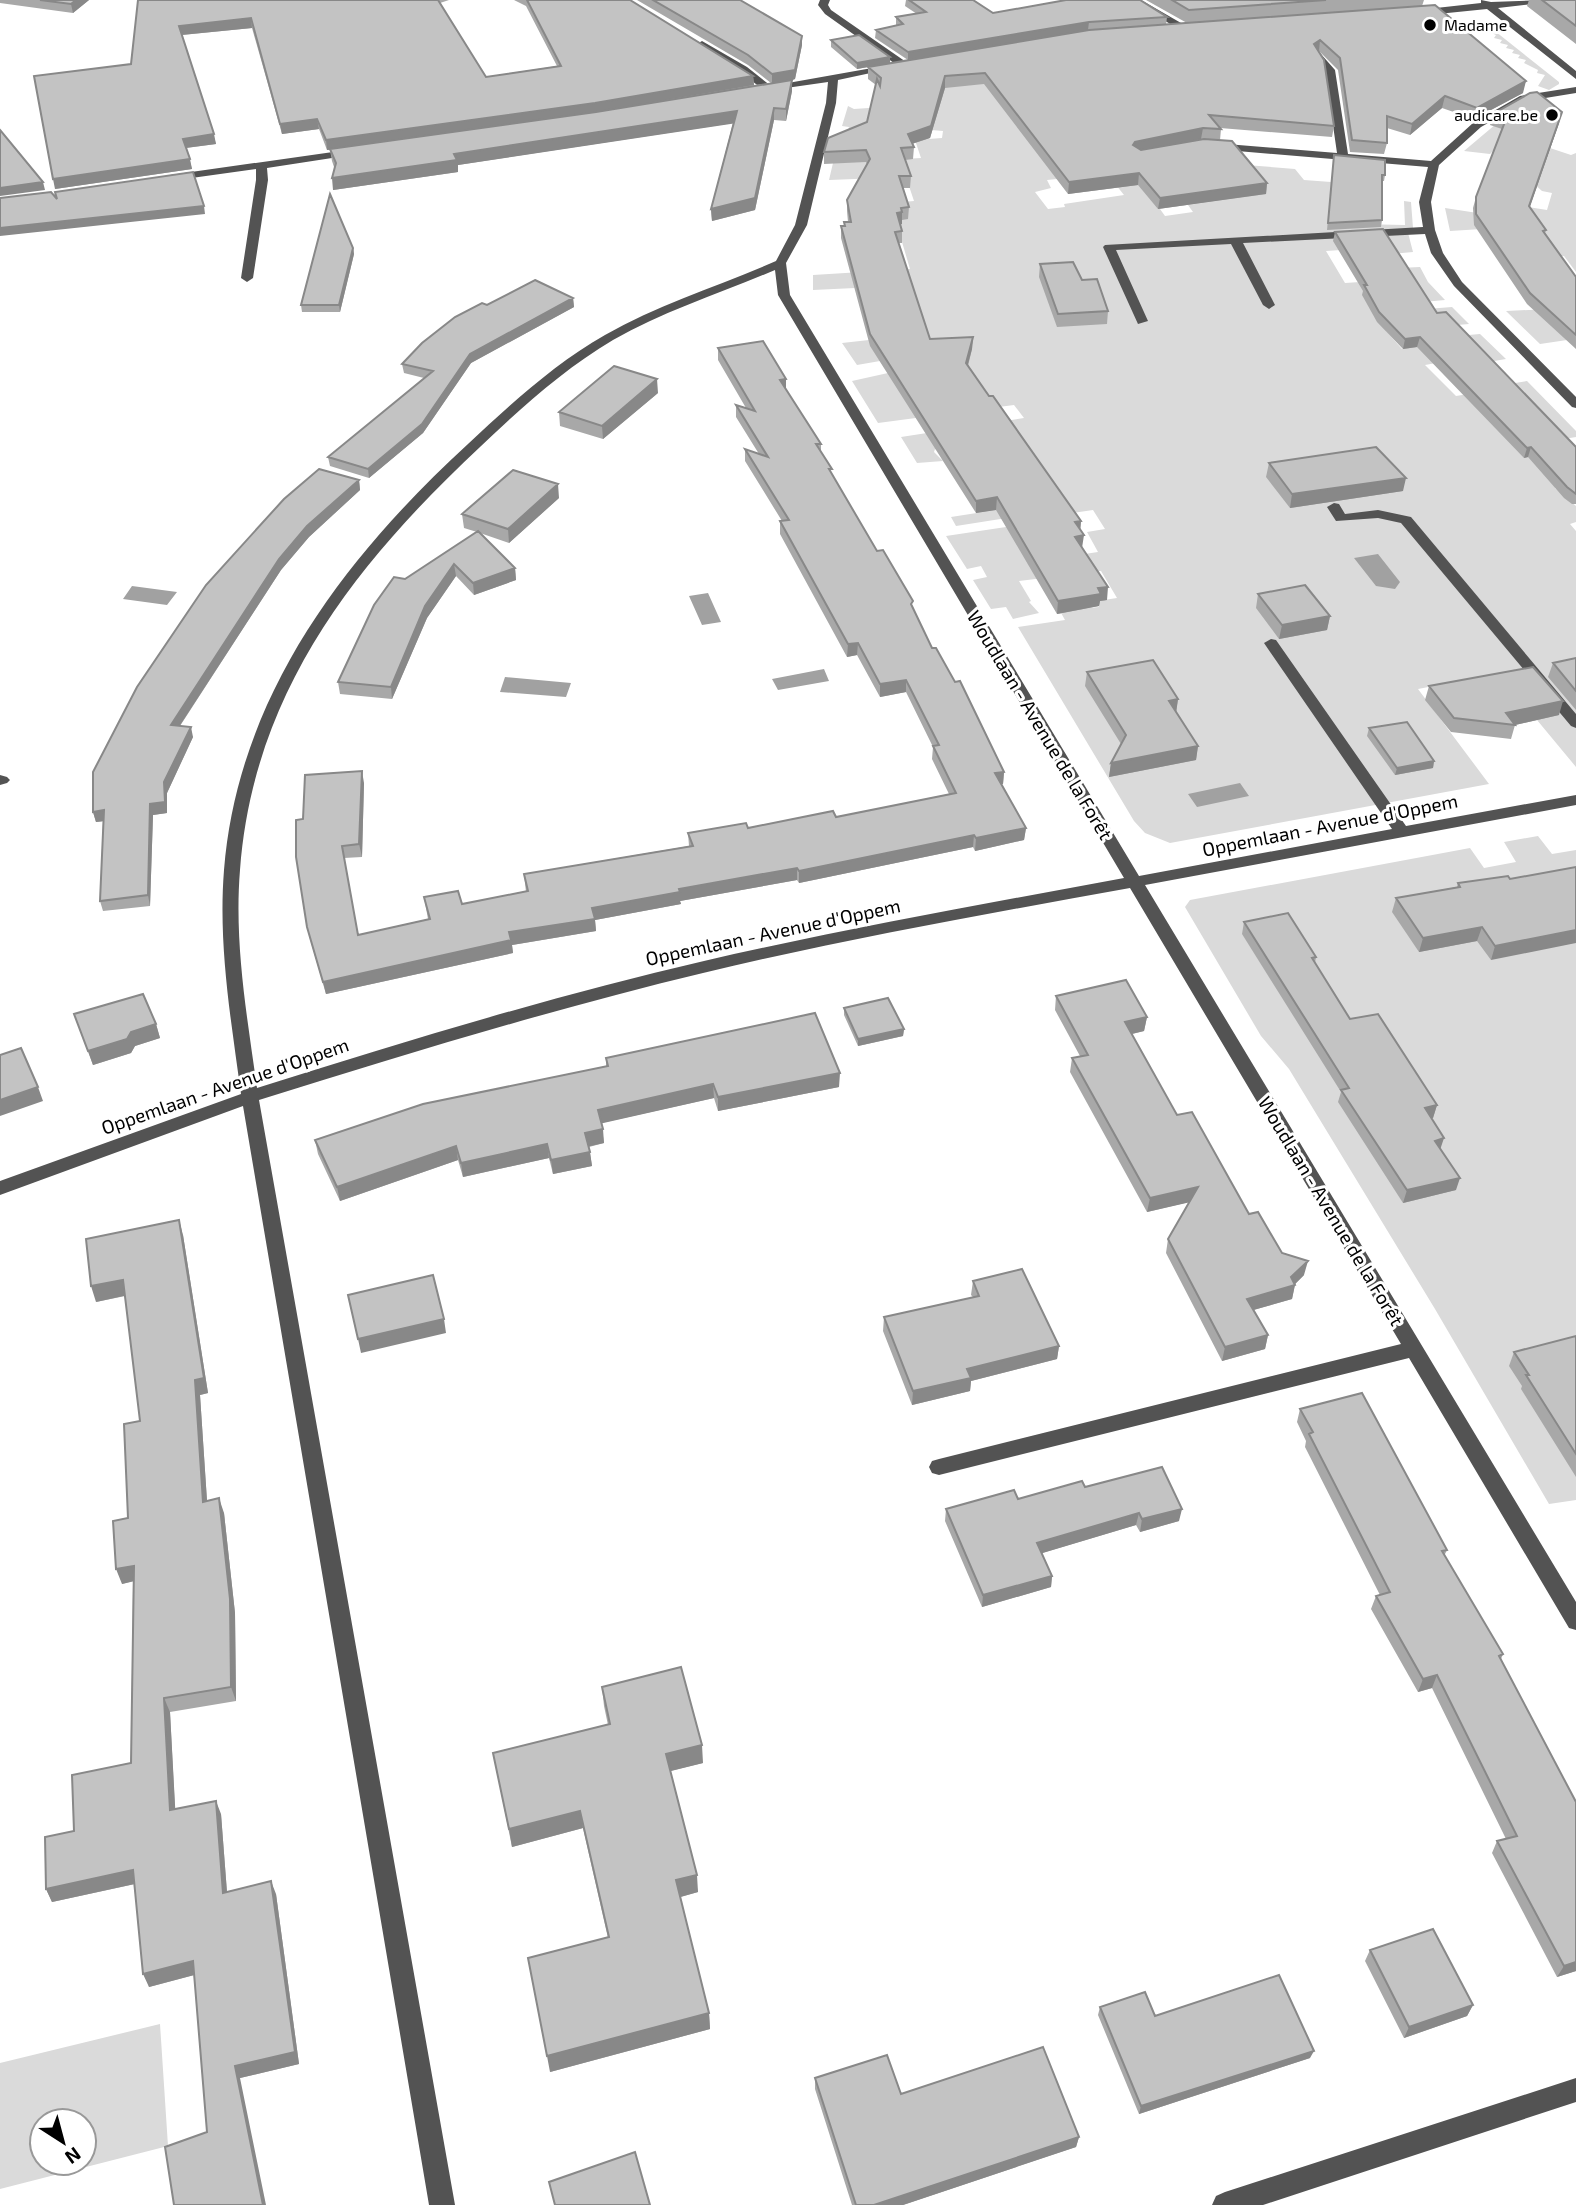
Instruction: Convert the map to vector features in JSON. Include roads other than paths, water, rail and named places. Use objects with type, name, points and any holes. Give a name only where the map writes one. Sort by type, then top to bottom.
[{"type":"street","points":[[825,0],[823,5],[828,12],[905,66]]},
{"type":"street","points":[[1134,0],[1183,27]]},
{"type":"street","points":[[1407,13],[1486,3],[1541,0]]},
{"type":"street","points":[[1486,3],[1576,76]]},
{"type":"street","points":[[1156,29],[1195,26]]},
{"type":"street","points":[[696,41],[743,69],[769,89]]},
{"type":"street","points":[[1320,56],[1330,70],[1343,157]]},
{"type":"street","points":[[756,91],[919,63]]},
{"type":"street","points":[[442,2205],[250,1097],[232,950],[232,868],[237,829],[252,765],[293,661],[324,610],[388,528],[469,451],[578,357],[630,327],[780,262],[795,240],[801,225],[831,103],[833,78]]},
{"type":"street","points":[[1576,90],[1513,102],[1477,125],[1434,164],[1425,202],[1429,230],[1437,253],[1458,284],[1576,404]]},
{"type":"street","points":[[1202,145],[1434,164]]},
{"type":"street","points":[[165,178],[371,150]]},
{"type":"street","points":[[247,278],[262,180],[261,165]]},
{"type":"street","points":[[1142,321],[1109,247],[1429,230]]},
{"type":"street","points":[[1235,240],[1269,305]]},
{"type":"street","name":"Woudlaan - Avenue de la Forêt","points":[[780,262],[784,295],[1576,1621]]},
{"type":"street","points":[[1334,507],[1341,518],[1378,514],[1406,520],[1576,723]]},
{"type":"street","points":[[1271,643],[1402,832]]},
{"type":"street","name":"Oppemlaan - Avenue d'Oppem","points":[[0,1188],[250,1097],[495,1022],[703,967],[906,924],[1576,800]]},
{"type":"street","name":"Woudlaan - Avenue de la Forêt","points":[[939,1467],[1413,1349]]},
{"type":"street","points":[[1225,2205],[1576,2091]]},
{"type":"place","name":"Madame","points":[[1430,25]]},
{"type":"place","name":"audicare.be","points":[[1552,115]]}]
